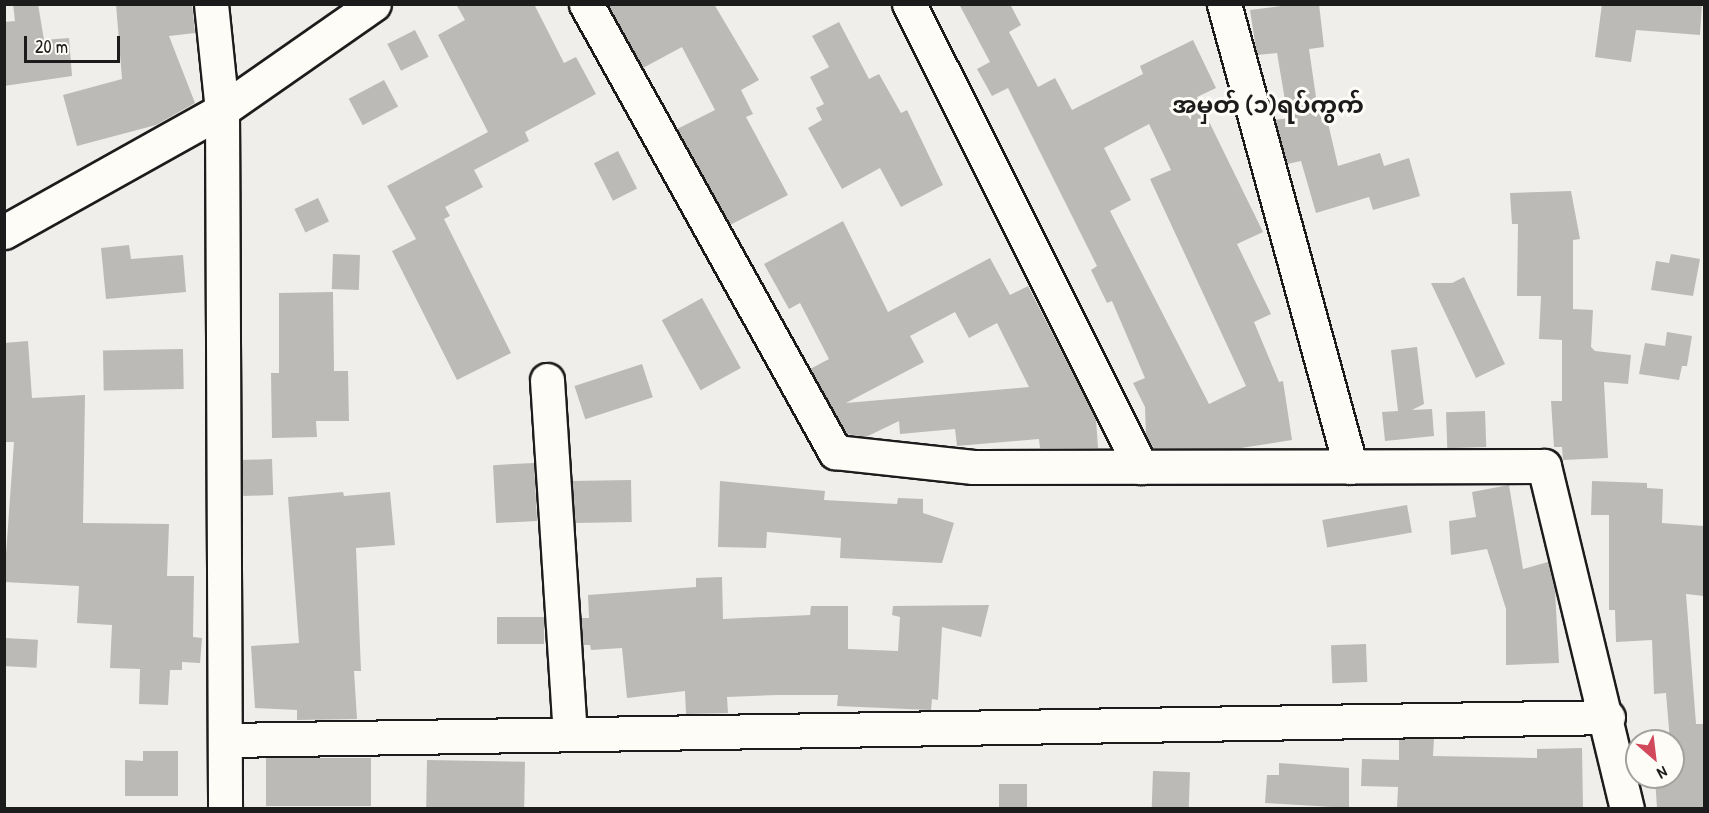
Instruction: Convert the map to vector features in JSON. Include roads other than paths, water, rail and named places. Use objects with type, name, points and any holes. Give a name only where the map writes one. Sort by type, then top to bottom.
[{"type":"street","points":[[211,4],[222,110],[227,740],[225,808]]},
{"type":"street","points":[[4,232],[222,110],[374,4]]},
{"type":"street","points":[[586,4],[835,452],[973,467],[1544,466],[1608,717],[1627,808]]},
{"type":"street","points":[[909,4],[1141,467]]},
{"type":"street","points":[[1224,4],[1351,467]]},
{"type":"street","points":[[547,380],[570,732]]},
{"type":"street","points":[[227,740],[570,732],[1608,717]]},
{"type":"district","name":"အမှတ် (၁)ရပ်ကွက်","points":[[1268,105]]}]
